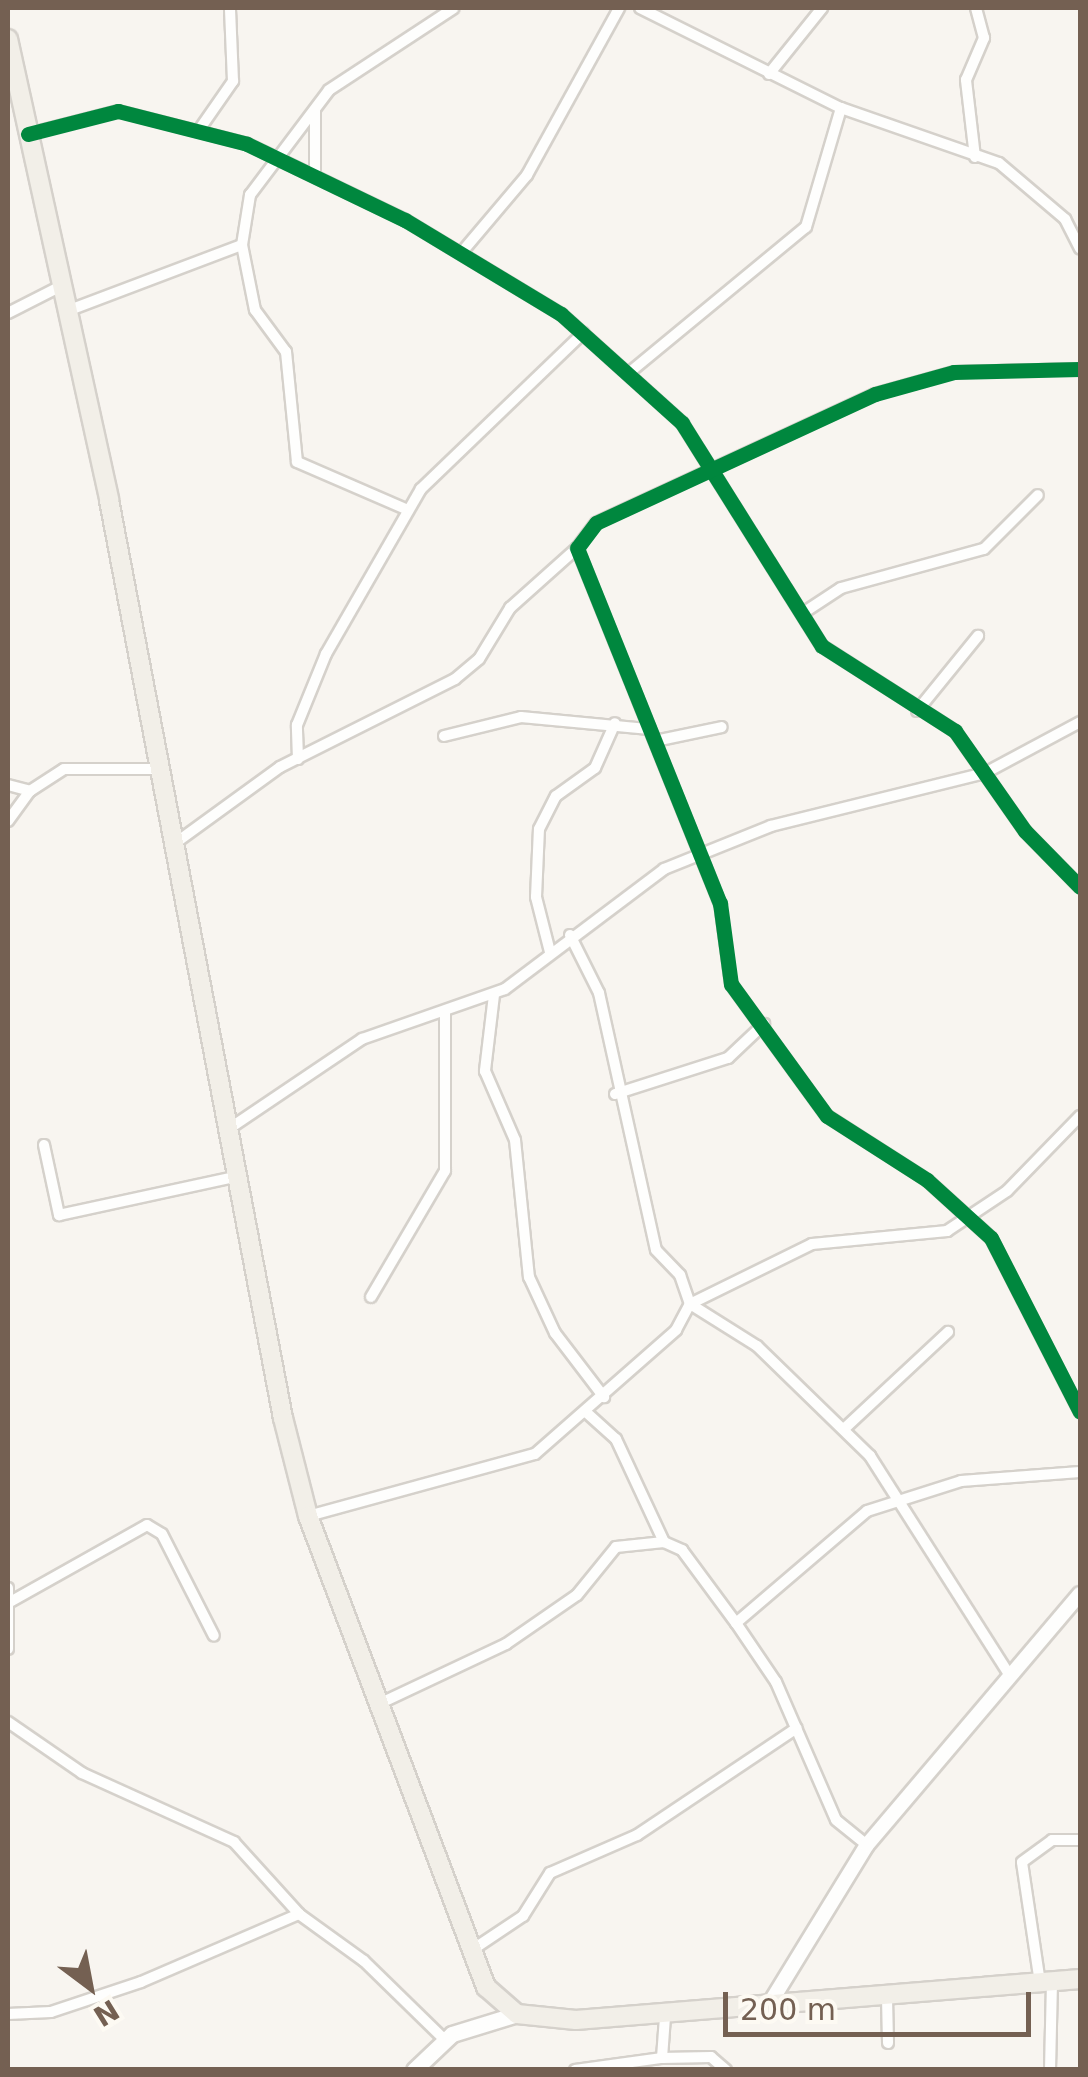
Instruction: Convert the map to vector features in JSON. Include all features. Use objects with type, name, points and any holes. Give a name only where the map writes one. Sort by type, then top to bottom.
[{"type":"main road","points":[[8,39],[14,102],[28,134],[67,312],[160,769],[235,1177],[308,1516],[383,1702],[468,1953],[486,1987],[517,2014]]},
{"type":"main road","points":[[414,2070],[444,2039],[517,2014],[664,2016],[1080,1979]]},
{"type":"street","points":[[199,130],[233,80],[230,8]]},
{"type":"street","points":[[408,510],[296,462],[286,352],[255,310],[242,246],[250,195],[329,90],[454,8]]},
{"type":"street","points":[[462,252],[527,175],[618,8]]},
{"type":"street","points":[[640,8],[841,108],[976,157],[1032,188],[1080,248]]},
{"type":"street","points":[[769,74],[822,8]]},
{"type":"street","points":[[976,8],[984,38],[966,80],[976,157]]},
{"type":"street","points":[[630,372],[806,227],[841,108]]},
{"type":"street","points":[[315,110],[315,173]]},
{"type":"street","points":[[28,134],[118,111],[199,130],[280,157],[462,252],[584,333],[682,423],[834,658],[955,731],[1080,887]]},
{"type":"street","points":[[67,312],[242,246]]},
{"type":"street","points":[[8,313],[61,286]]},
{"type":"street","points":[[298,759],[298,725],[326,654],[408,510],[448,458],[584,333]]},
{"type":"street","points":[[174,844],[298,759],[455,679],[479,659],[510,608],[577,548],[596,522],[713,474],[874,394],[954,372],[1080,369]]},
{"type":"street","points":[[803,613],[841,588],[984,549],[1038,494]]},
{"type":"street","points":[[577,548],[720,903],[723,964],[827,1116],[927,1180],[1011,1262],[1080,1412]]},
{"type":"street","points":[[917,711],[978,636]]},
{"type":"street","points":[[444,736],[522,717],[649,729]]},
{"type":"street","points":[[226,1131],[362,1039],[494,995],[570,935],[701,852],[985,773],[1080,722]]},
{"type":"street","points":[[550,952],[536,898],[539,829],[556,796],[594,768],[615,724]]},
{"type":"street","points":[[655,741],[722,727]]},
{"type":"street","points":[[8,821],[30,791],[76,766],[160,769]]},
{"type":"street","points":[[8,784],[30,791]]},
{"type":"street","points":[[570,935],[599,993],[615,1094],[656,1250],[680,1275],[690,1304],[757,1346],[845,1428],[898,1501],[1010,1676]]},
{"type":"street","points":[[494,995],[485,1072],[515,1140],[529,1277],[555,1333],[604,1397]]},
{"type":"street","points":[[371,1298],[445,1171],[445,1012]]},
{"type":"street","points":[[615,1094],[728,1058],[764,1024]]},
{"type":"street","points":[[308,1516],[534,1454],[587,1414],[676,1330],[690,1304],[795,1249],[910,1239],[965,1219],[1080,1116]]},
{"type":"street","points":[[44,1144],[59,1215],[235,1177]]},
{"type":"street","points":[[845,1428],[948,1332]]},
{"type":"street","points":[[587,1414],[616,1439],[664,1542]]},
{"type":"street","points":[[736,1623],[867,1511],[962,1481],[1080,1472]]},
{"type":"street","points":[[10,1602],[147,1525],[162,1534],[214,1636]]},
{"type":"street","points":[[383,1702],[506,1644],[577,1595],[616,1547],[664,1542],[682,1550],[736,1623],[797,1728],[836,1820],[867,1845]]},
{"type":"street","points":[[8,1588],[8,1649]]},
{"type":"street","points":[[767,2008],[867,1845],[1080,1594]]},
{"type":"street","points":[[8,1722],[82,1772],[234,1842],[299,1914],[364,1961],[444,2039]]},
{"type":"street","points":[[468,1953],[523,1916],[550,1873],[636,1835],[797,1728]]},
{"type":"street","points":[[1050,2070],[1046,1983],[1022,1862],[1052,1840],[1080,1840]]},
{"type":"street","points":[[8,2014],[51,2012],[141,1982],[299,1914]]},
{"type":"street","points":[[887,1998],[888,2042]]},
{"type":"street","points":[[662,2058],[664,2016]]},
{"type":"street","points":[[575,2070],[662,2058],[711,2057],[726,2070]]},
{"type":"cycle path","points":[[28,134],[118,111],[247,144],[405,220],[561,314],[682,423],[822,646],[955,731],[1025,831],[1080,887]]},
{"type":"cycle path","points":[[1080,369],[954,372],[875,394],[596,523],[577,548],[720,903],[731,984],[827,1116],[927,1180],[991,1238],[1080,1412]]}]
